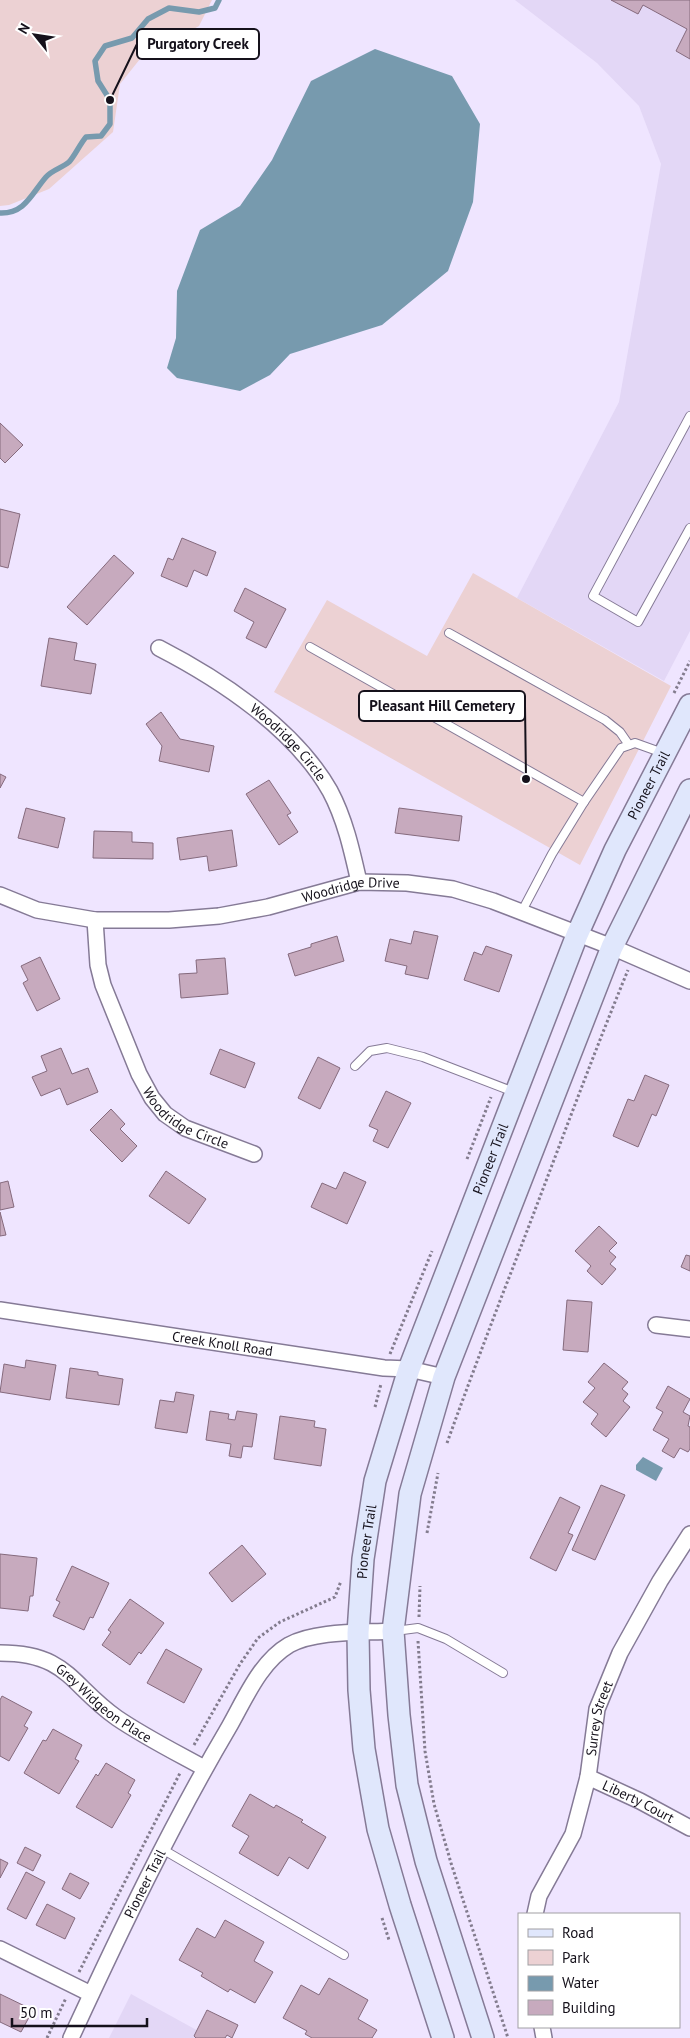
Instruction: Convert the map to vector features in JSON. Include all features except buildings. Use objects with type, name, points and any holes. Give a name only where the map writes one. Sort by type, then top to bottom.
[{"type":"main road","name":"Pioneer Trail","points":[[443,2038],[400,1905],[378,1828],[364,1749],[359,1690],[358,1633],[362,1559],[375,1481],[409,1369],[577,935],[615,850],[690,705]]},
{"type":"main road","points":[[483,2038],[426,1861],[408,1785],[399,1715],[393,1631],[410,1494],[444,1376],[612,947],[690,790]]},
{"type":"street","name":"Woodridge Circle","points":[[159,648],[192,665],[235,695],[293,743],[313,765],[330,792],[342,818],[359,882]]},
{"type":"street","name":"Woodridge Drive","points":[[0,895],[37,910],[95,920],[169,920],[219,916],[268,907],[359,882],[407,883],[452,889],[522,911],[577,935],[634,956],[690,981]]},
{"type":"street","name":"Woodridge Circle","points":[[95,920],[98,965],[103,985],[152,1098],[165,1114],[185,1128],[254,1154]]},
{"type":"street","name":"Creek Knoll Road","points":[[0,1310],[384,1368],[409,1369],[444,1376]]},
{"type":"street","points":[[656,1325],[690,1329]]},
{"type":"street","name":"Surrey Street","points":[[535,1913],[539,1896],[574,1834],[588,1777],[597,1709],[620,1653],[660,1581],[690,1534]]},
{"type":"street","name":"Pioneer Trail","points":[[71,2038],[162,1849],[204,1768],[258,1676],[273,1657],[289,1645],[309,1638],[393,1631]]},
{"type":"street","name":"Grey Widgeon Place","points":[[0,1653],[18,1653],[44,1659],[64,1670],[96,1701],[115,1716],[139,1732],[204,1768]]},
{"type":"street","name":"Liberty Court","points":[[588,1777],[640,1801],[690,1828]]},
{"type":"street","points":[[0,1949],[91,1994]]},
{"type":"lane","points":[[690,416],[593,596],[638,622],[690,528]]},
{"type":"lane","points":[[449,633],[605,720],[620,732],[629,745]]},
{"type":"lane","points":[[310,646],[584,802]]},
{"type":"lane","points":[[522,911],[552,854],[584,802],[622,748],[635,743],[665,754]]},
{"type":"lane","points":[[355,1066],[370,1051],[386,1048],[424,1057],[516,1093]]},
{"type":"lane","points":[[393,1631],[418,1628],[446,1639],[503,1673]]},
{"type":"lane","points":[[162,1849],[344,1955]]},
{"type":"path","points":[[446,1445],[552,1162],[634,956]]},
{"type":"path","points":[[426,1537],[438,1472]]},
{"type":"path","points":[[420,1583],[418,1642],[425,1751],[434,1804],[450,1863],[508,2038]]},
{"type":"shaded area","points":[[515,0],[690,0],[690,631],[664,681],[517,598],[619,402],[661,164],[639,106],[597,63]]},
{"type":"shaded area","points":[[131,1994],[211,2038],[109,2038]]},
{"type":"green space","points":[[0,0],[212,0],[199,26],[140,59],[120,84],[113,132],[49,189],[9,205],[0,206]]},
{"type":"green space","points":[[473,573],[671,686],[580,865],[274,692],[327,600],[427,656]]},
{"type":"water","points":[[375,49],[452,76],[480,124],[473,202],[448,271],[382,325],[290,354],[270,375],[240,391],[177,378],[167,368],[176,338],[177,291],[200,230],[240,206],[272,160],[311,81]]},
{"type":"water","points":[[643,1457],[663,1468],[656,1481],[636,1470],[636,1465]]},
{"type":"waterway","points":[[0,213],[16,210],[22,206],[48,175],[69,162],[86,137],[101,136],[110,124],[110,100],[98,81],[95,61],[105,46],[132,38],[148,19],[169,8],[199,12],[215,8],[219,0]]},
{"type":"place","name":"Purgatory Creek","points":[[110,100]]},
{"type":"place","name":"Pleasant Hill Cemetery","points":[[526,779]]}]
